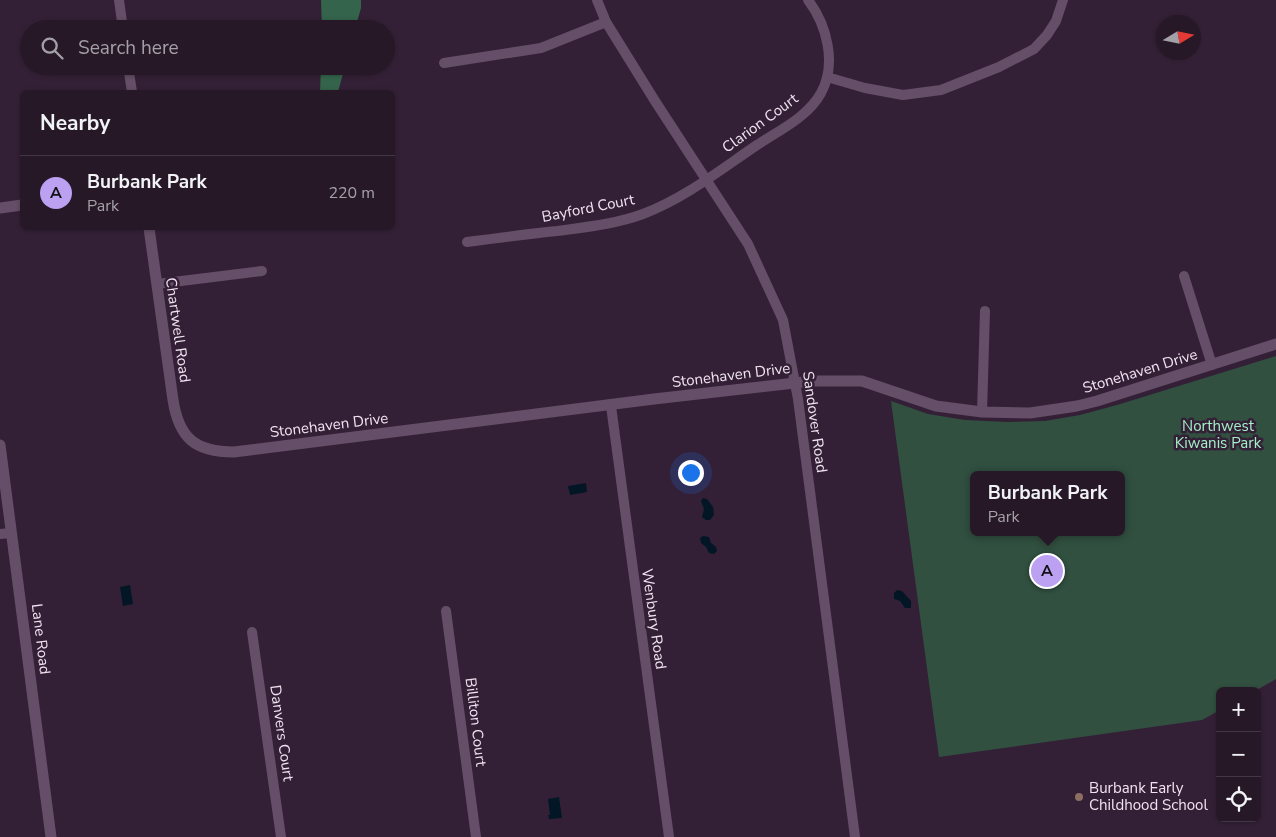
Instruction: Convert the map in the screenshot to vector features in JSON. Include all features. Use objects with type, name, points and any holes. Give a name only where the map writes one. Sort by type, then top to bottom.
[{"type":"street","points":[[119,0],[122,20]]},
{"type":"street","name":"Sandover Road","points":[[597,0],[606,22],[748,244],[784,320],[795,383],[855,837]]},
{"type":"street","name":"Clarion Court","points":[[707,180],[792,122],[809,108],[821,93],[827,77],[828,44],[824,30],[808,0]]},
{"type":"street","points":[[827,77],[865,88],[903,95],[940,90],[999,67],[1034,50],[1048,36],[1056,21],[1063,0]]},
{"type":"street","points":[[444,62],[541,48],[606,22]]},
{"type":"street","points":[[129,75],[132,90]]},
{"type":"street","name":"Bayford Court","points":[[467,242],[609,223],[642,214],[663,205],[707,180]]},
{"type":"street","points":[[0,208],[20,205]]},
{"type":"street","name":"Chartwell Road","points":[[150,230],[175,413],[177,422],[184,434]]},
{"type":"street","points":[[157,284],[262,270]]},
{"type":"street","points":[[1184,276],[1212,364]]},
{"type":"street","points":[[982,412],[984,311]]},
{"type":"street","name":"Stonehaven Drive","points":[[184,434],[202,448],[234,452],[831,380],[862,381],[936,406],[982,412],[1030,413],[1078,406],[1276,344]]},
{"type":"street","name":"Wenbury Road","points":[[611,406],[669,837]]},
{"type":"street","name":"Lane Road","points":[[0,445],[6,533],[51,837]]},
{"type":"street","name":"Billiton Court","points":[[446,611],[476,837]]},
{"type":"street","name":"Danvers Court","points":[[252,632],[281,837]]},
{"type":"green space","points":[[321,0],[361,0],[358,20],[322,20]]},
{"type":"green space","points":[[321,75],[343,75],[339,90],[320,90]]},
{"type":"green space","name":"Northwest Kiwanis Park","points":[[1276,356],[1276,679],[1261,688],[1216,687],[1216,712],[1202,720],[939,757],[891,401],[928,414],[965,420],[1045,421],[1080,415],[1117,405]]},
{"type":"water","points":[[586,483],[587,492],[570,495],[568,486]]},
{"type":"water","points":[[703,498],[707,499],[713,507],[714,515],[710,520],[702,517],[704,509],[701,501]]},
{"type":"water","points":[[703,536],[709,537],[711,543],[716,547],[717,551],[714,554],[709,553],[701,543],[700,538]]},
{"type":"water","points":[[130,585],[133,604],[123,606],[120,587]]},
{"type":"water","points":[[897,590],[902,591],[911,601],[911,608],[905,608],[900,601],[894,599],[894,593]]},
{"type":"water","points":[[559,797],[562,818],[549,819],[548,799]]},
{"type":"place","name":"Burbank Park","points":[[1047,571]]},
{"type":"place","name":"Burbank Early Childhood School","points":[[1079,797]]}]
